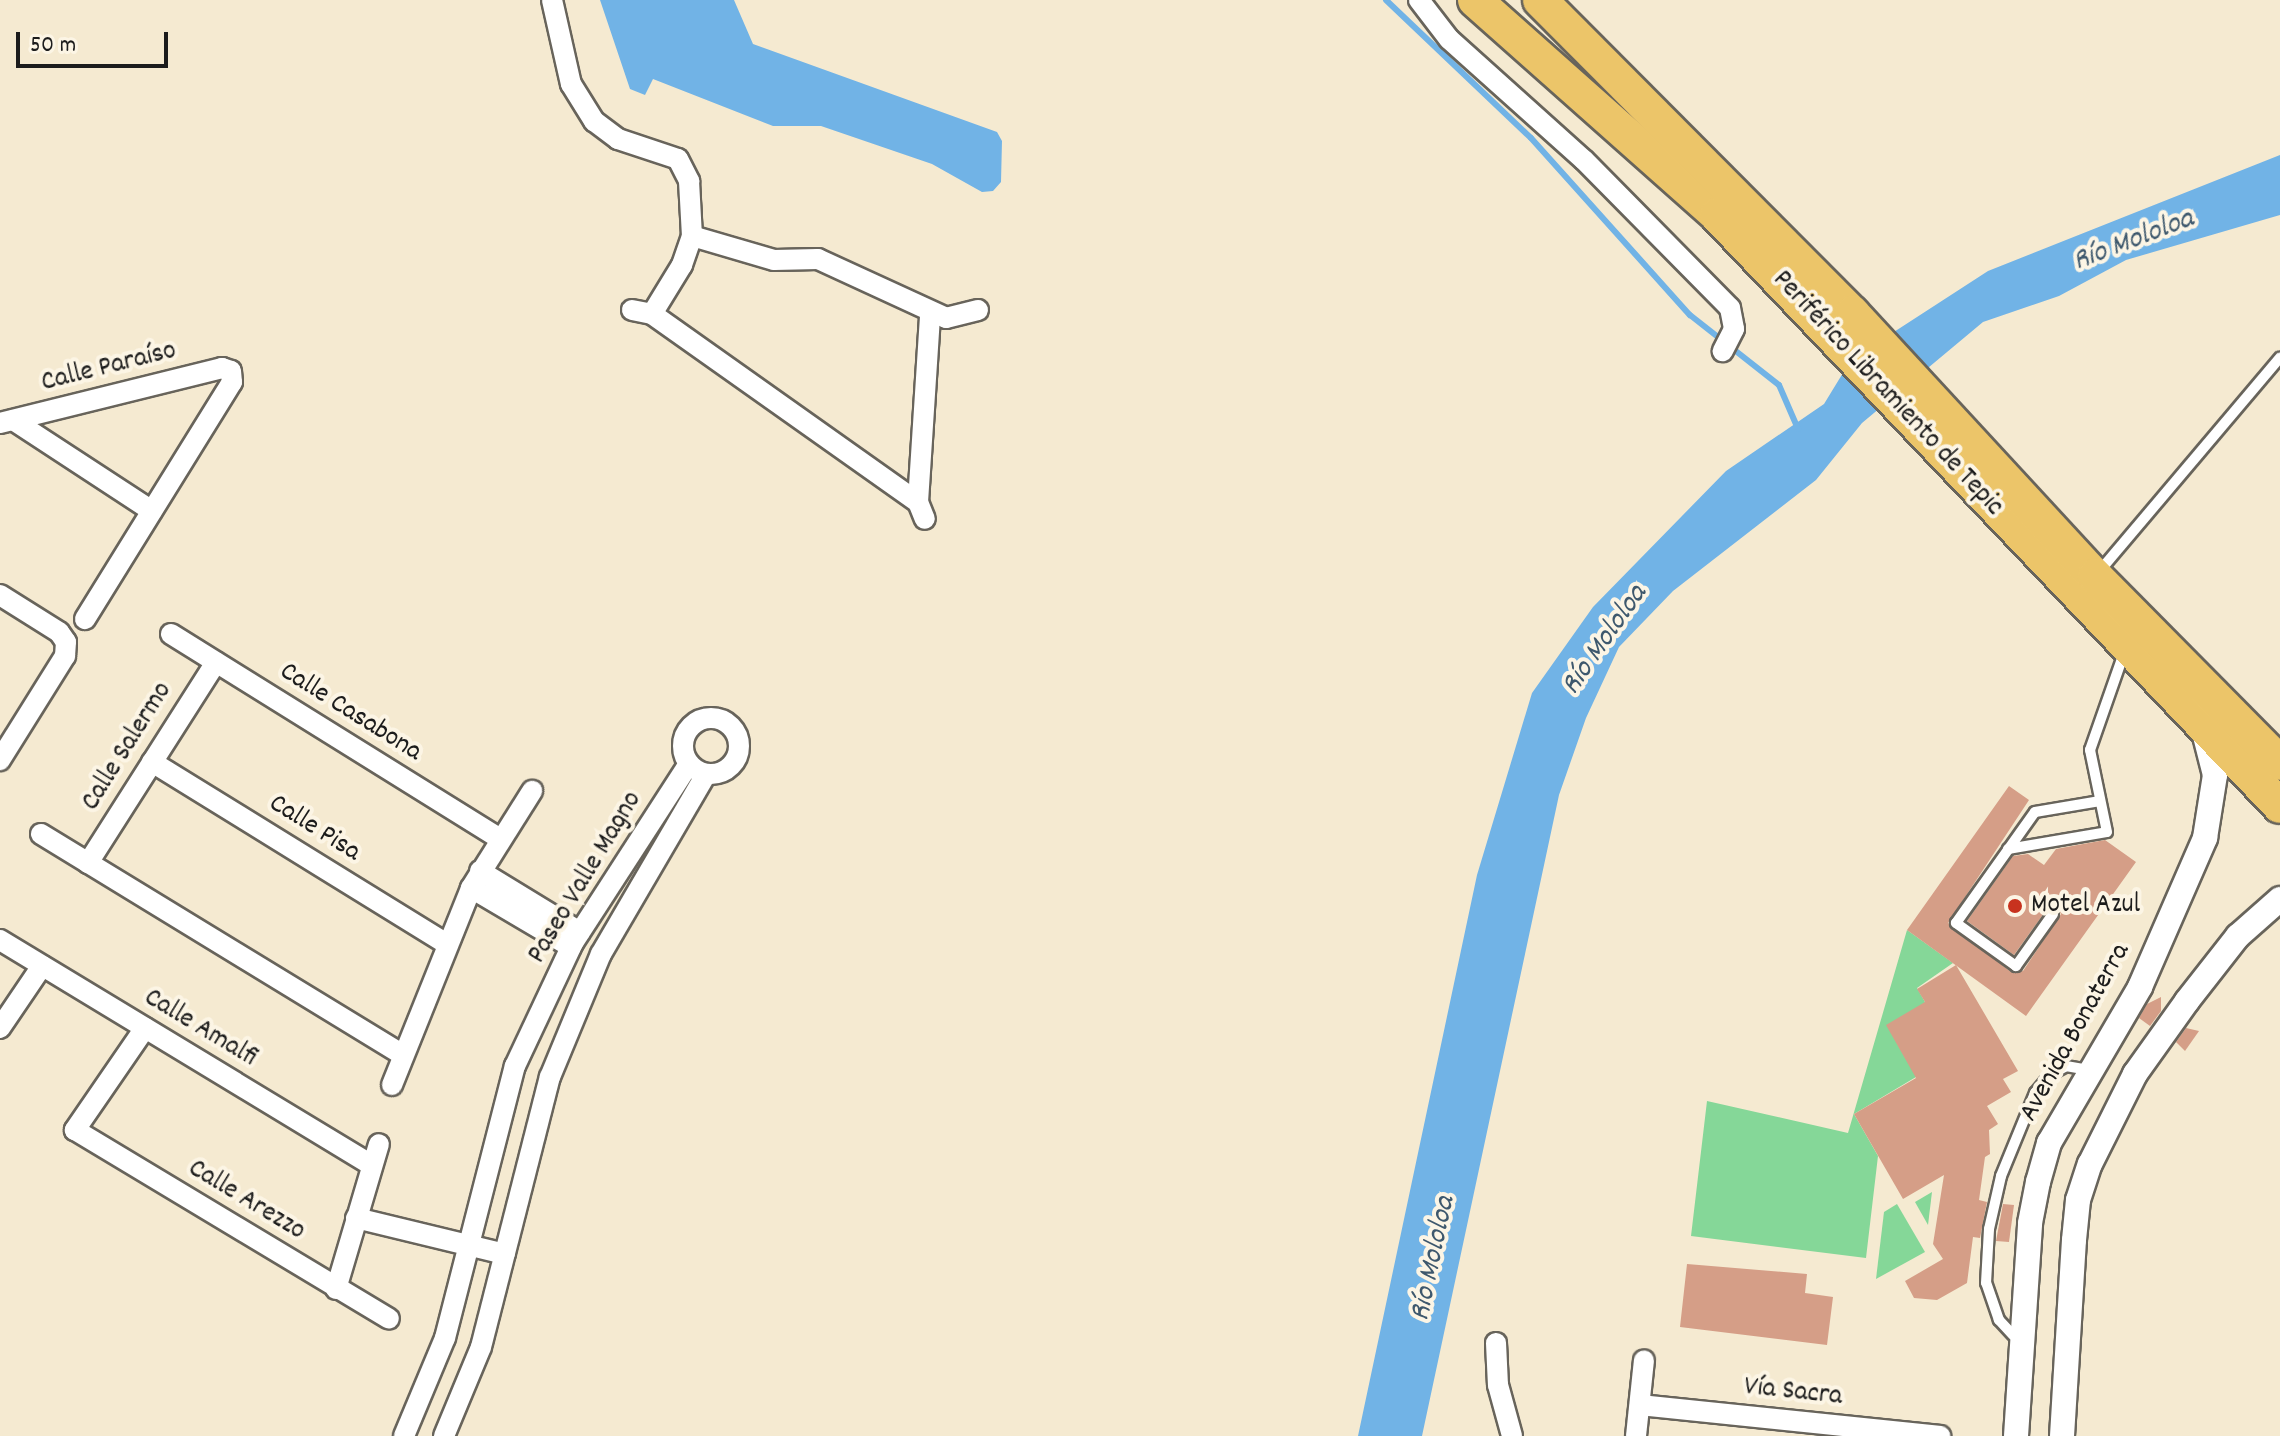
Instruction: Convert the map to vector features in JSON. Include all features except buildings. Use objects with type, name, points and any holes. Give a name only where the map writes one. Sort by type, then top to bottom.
[{"type":"highway","name":"Periférico Libramiento de Tepic","points":[[1475,0],[1842,322]]},
{"type":"highway","name":"Periférico Libramiento de Tepic","points":[[1540,0],[1918,402],[2280,763]]},
{"type":"highway","name":"Periférico Libramiento de Tepic","points":[[1918,402],[2126,648],[2199,719],[2280,806]]},
{"type":"street","points":[[552,0],[571,84],[594,121],[618,139],[678,159],[689,181],[692,236],[682,265],[642,312],[922,511],[930,314]]},
{"type":"street","points":[[1419,0],[1449,39],[1584,160],[1721,298],[1735,318],[1726,345]]},
{"type":"street","points":[[692,236],[774,260],[818,259],[930,314],[960,317],[978,310]]},
{"type":"street","name":"Calle Paraíso","points":[[6,422],[222,368],[231,371],[232,382],[152,511]]},
{"type":"street","points":[[6,422],[152,511],[85,619]]},
{"type":"street","points":[[0,595],[59,632],[66,642],[65,656],[0,760]]},
{"type":"street","name":"Calle Casabona","points":[[171,634],[500,839]]},
{"type":"street","name":"Calle Salermo","points":[[88,863],[216,662]]},
{"type":"street","name":"Avenida Bonaterra","points":[[2016,1436],[2032,1209],[2049,1143],[2140,987],[2212,818],[2214,764],[2199,719]]},
{"type":"street","name":"Calle Pisa","points":[[152,762],[447,944]]},
{"type":"street","name":"Paseo Valle Magno","points":[[404,1436],[445,1338],[515,1066],[576,940],[698,769],[601,954],[550,1077],[481,1347],[444,1436]]},
{"type":"street","points":[[392,1085],[401,1054],[476,879],[532,791]]},
{"type":"street","points":[[41,834],[401,1054]]},
{"type":"street","points":[[476,879],[576,940]]},
{"type":"street","points":[[2062,1436],[2078,1200],[2104,1129],[2135,1074],[2220,956],[2280,899]]},
{"type":"street","name":"Calle Amalfi","points":[[0,940],[372,1165]]},
{"type":"street","points":[[0,1028],[42,966]]},
{"type":"street","name":"Calle Arezzo","points":[[145,1028],[75,1130],[389,1319]]},
{"type":"street","points":[[2096,1060],[2135,1074]]},
{"type":"street","points":[[336,1289],[379,1144]]},
{"type":"street","points":[[356,1218],[505,1254]]},
{"type":"street","points":[[1496,1343],[1498,1385],[1512,1436]]},
{"type":"street","points":[[1636,1436],[1644,1360]]},
{"type":"street","name":"Vía Sacra","points":[[1640,1405],[1927,1435]]},
{"type":"lane","points":[[2095,576],[2280,358]]},
{"type":"lane","points":[[2008,849],[2107,832],[2090,750],[2126,648]]},
{"type":"lane","points":[[2053,914],[2016,966],[1956,923],[2035,812],[2100,801]]},
{"type":"lane","points":[[2013,1335],[1999,1320],[1986,1283],[1989,1229],[2001,1176],[2035,1093],[2050,1075],[2066,1066],[2096,1060]]},
{"type":"green space","points":[[1907,930],[1953,963],[1917,988],[1925,1002],[1916,1077],[1854,1114],[1878,1156],[1866,1258],[1691,1236],[1707,1101],[1848,1133]]},
{"type":"green space","points":[[1932,1192],[1928,1225],[1915,1202]]},
{"type":"green space","points":[[1897,1204],[1925,1252],[1876,1279],[1884,1212]]},
{"type":"water","points":[[600,0],[734,0],[753,44],[997,132],[1002,141],[1001,182],[993,191],[982,192],[932,164],[821,126],[773,126],[653,79],[645,95],[630,89]]},
{"type":"water","name":"Río Mololoa","points":[[2280,155],[2280,215],[2126,260],[2059,296],[1983,322],[1862,423],[1816,480],[1673,591],[1619,647],[1586,718],[1559,795],[1422,1436],[1358,1436],[1477,875],[1532,693],[1593,607],[1726,471],[1824,404],[1846,368],[1880,341],[1988,271]]},
{"type":"waterway","points":[[1386,0],[1531,138],[1690,315],[1779,385],[1798,429]]},
{"type":"place","name":"Motel Azul","points":[[2015,906]]}]
